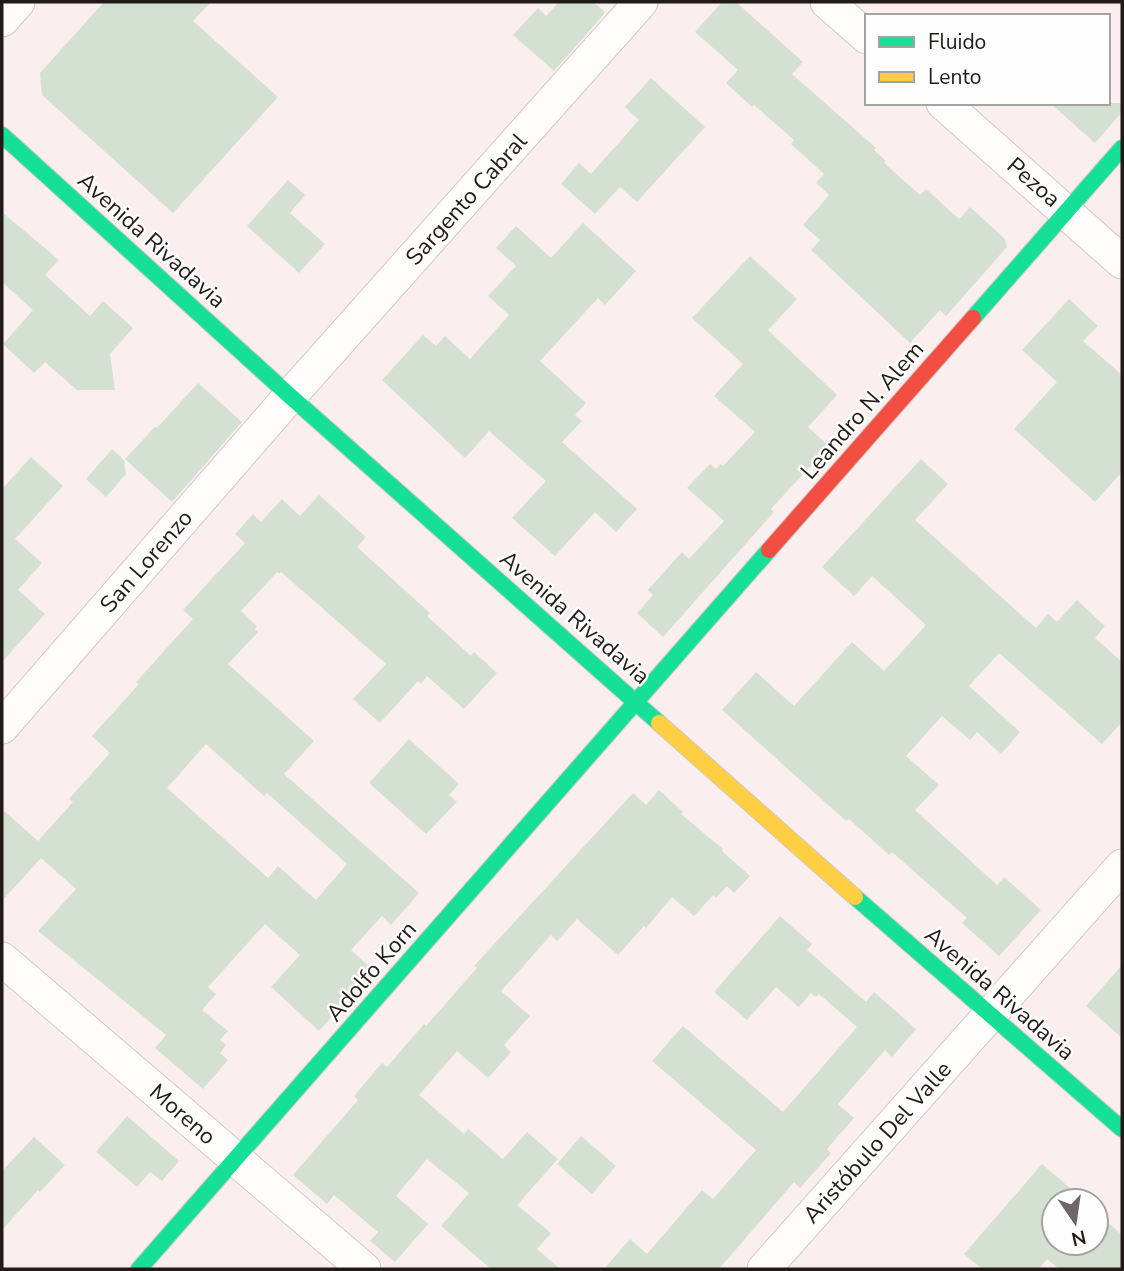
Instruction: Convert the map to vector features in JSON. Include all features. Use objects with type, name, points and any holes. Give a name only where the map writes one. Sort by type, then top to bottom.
[{"type":"main road","name":"Avenida Rivadavia","points":[[2,135],[290,396],[989,1015],[1122,1129]]},
{"type":"main road","name":"Leandro N. Alem","points":[[637,702],[1122,148]]},
{"type":"main road","name":"Adolfo Korn","points":[[139,1269],[637,702]]},
{"type":"street","points":[[2,20],[18,2]]},
{"type":"street","name":"Sargento Cabral","points":[[290,396],[641,2]]},
{"type":"street","points":[[827,2],[865,35]]},
{"type":"street","name":"Pezoa","points":[[945,105],[1122,262]]},
{"type":"street","name":"San Lorenzo","points":[[2,727],[290,396]]},
{"type":"street","name":"Aristóbulo Del Valle","points":[[764,1269],[1122,866]]},
{"type":"street","name":"Moreno","points":[[2,959],[364,1269]]},
{"type":"building","points":[[104,2],[211,2],[193,21],[278,97],[173,213],[42,95],[40,73]]},
{"type":"building","points":[[559,2],[593,2],[604,14],[554,71],[513,35],[538,8],[546,16]]},
{"type":"building","points":[[722,2],[736,2],[803,62],[792,74],[876,148],[874,150],[886,161],[884,163],[920,195],[926,189],[959,219],[970,207],[1005,239],[1007,247],[946,316],[940,310],[910,343],[811,250],[820,240],[803,225],[829,195],[816,183],[824,174],[791,144],[794,140],[726,83],[738,70],[695,32]]},
{"type":"building","points":[[651,78],[705,127],[637,202],[620,187],[595,214],[561,184],[579,163],[591,174],[639,120],[625,107]]},
{"type":"building","points":[[1122,103],[1122,112],[1095,143],[1052,105]]},
{"type":"building","points":[[288,180],[305,195],[290,213],[325,244],[299,273],[247,226]]},
{"type":"building","points":[[2,212],[59,260],[45,275],[90,316],[103,301],[133,328],[110,354],[115,390],[77,390],[45,362],[34,373],[3,344],[33,310],[2,282]]},
{"type":"building","points":[[583,223],[636,271],[605,305],[598,298],[540,361],[586,403],[575,415],[582,421],[562,442],[637,509],[616,532],[595,512],[555,556],[512,518],[546,481],[489,431],[465,458],[382,380],[423,335],[436,346],[445,336],[470,359],[509,315],[488,296],[516,266],[496,248],[516,226],[551,258]]},
{"type":"building","points":[[750,256],[797,299],[768,330],[837,395],[808,427],[829,446],[771,509],[774,512],[663,637],[637,613],[653,595],[648,590],[682,552],[689,559],[724,521],[687,488],[710,464],[716,469],[721,464],[723,466],[755,432],[714,396],[743,364],[692,318]]},
{"type":"building","points":[[1069,299],[1098,326],[1083,341],[1122,375],[1122,472],[1095,502],[1014,429],[1057,382],[1022,350]]},
{"type":"building","points":[[198,383],[242,422],[172,502],[125,459]]},
{"type":"building","points":[[112,449],[124,460],[126,474],[106,497],[86,479]]},
{"type":"building","points":[[31,457],[63,486],[15,539],[42,563],[18,590],[45,614],[2,662],[2,489]]},
{"type":"building","points":[[921,459],[948,484],[915,520],[1036,628],[1048,614],[1057,622],[1077,600],[1105,626],[1095,638],[1122,662],[1122,722],[1102,744],[999,653],[969,686],[1020,732],[1001,754],[977,732],[970,740],[942,716],[906,756],[939,785],[915,810],[997,885],[1004,877],[1041,910],[999,956],[962,923],[967,918],[892,852],[889,855],[849,819],[846,821],[722,710],[756,672],[794,706],[852,642],[884,671],[926,625],[872,576],[854,596],[822,567]]},
{"type":"building","points":[[319,495],[366,537],[357,547],[430,613],[427,616],[471,656],[474,652],[497,673],[464,709],[427,676],[421,684],[418,681],[380,723],[353,699],[386,664],[281,572],[277,572],[241,611],[257,626],[255,629],[258,632],[228,664],[314,741],[284,774],[419,893],[391,925],[382,916],[351,950],[373,970],[319,1031],[271,987],[300,955],[265,924],[208,987],[216,994],[202,1010],[228,1031],[220,1040],[226,1045],[220,1053],[228,1060],[203,1089],[155,1048],[166,1035],[38,931],[76,889],[41,858],[2,901],[2,809],[38,841],[73,802],[69,799],[110,753],[92,736],[193,619],[183,610],[245,543],[235,534],[253,514],[261,522],[282,499],[300,516]],"holes":[[[206,744],[264,796],[267,793],[347,864],[316,900],[278,866],[268,878],[167,788]]]},
{"type":"building","points":[[409,739],[459,784],[449,795],[457,802],[426,834],[369,783]]},
{"type":"building","points":[[659,790],[683,812],[681,814],[750,876],[734,893],[727,886],[716,898],[713,895],[694,916],[672,897],[618,955],[577,919],[557,941],[551,935],[501,991],[530,1016],[504,1045],[511,1052],[488,1078],[457,1051],[419,1095],[464,1134],[468,1129],[503,1159],[527,1132],[558,1159],[517,1205],[551,1233],[537,1249],[560,1269],[491,1269],[441,1226],[469,1193],[427,1159],[396,1196],[428,1224],[395,1262],[370,1241],[378,1232],[334,1195],[327,1204],[293,1175],[358,1100],[354,1096],[382,1063],[387,1067],[424,1024],[426,1026],[477,968],[474,966],[633,793],[646,805]]},
{"type":"building","points":[[780,916],[812,944],[807,950],[866,1002],[874,992],[916,1029],[892,1057],[885,1050],[838,1104],[854,1118],[827,1149],[831,1153],[800,1188],[794,1182],[719,1269],[604,1269],[630,1239],[647,1254],[702,1190],[713,1199],[756,1150],[652,1061],[683,1026],[783,1112],[857,1027],[819,994],[816,997],[811,993],[799,1007],[776,987],[747,1020],[714,992]]},
{"type":"building","points":[[1122,965],[1122,1038],[1086,1006]]},
{"type":"building","points":[[127,1116],[179,1161],[162,1181],[150,1172],[137,1187],[96,1152]]},
{"type":"building","points":[[581,1136],[616,1166],[592,1194],[557,1164]]},
{"type":"building","points":[[34,1137],[65,1165],[2,1230],[2,1171]]},
{"type":"building","points":[[1042,1164],[1069,1187],[1040,1187],[1040,1257],[1110,1257],[1110,1224],[1122,1235],[1122,1269],[1059,1269],[1047,1259],[1039,1269],[982,1269],[964,1254]]},
{"type":"traffic: fast","points":[[2,135],[290,396],[659,723]]},
{"type":"traffic: fast","points":[[973,318],[1122,148]]},
{"type":"traffic: fast","points":[[139,1269],[769,550]]},
{"type":"traffic: fast","points":[[855,897],[1122,1129]]},
{"type":"traffic: slow","points":[[659,723],[855,897]]},
{"type":"traffic: jam","points":[[769,550],[973,318]]}]
